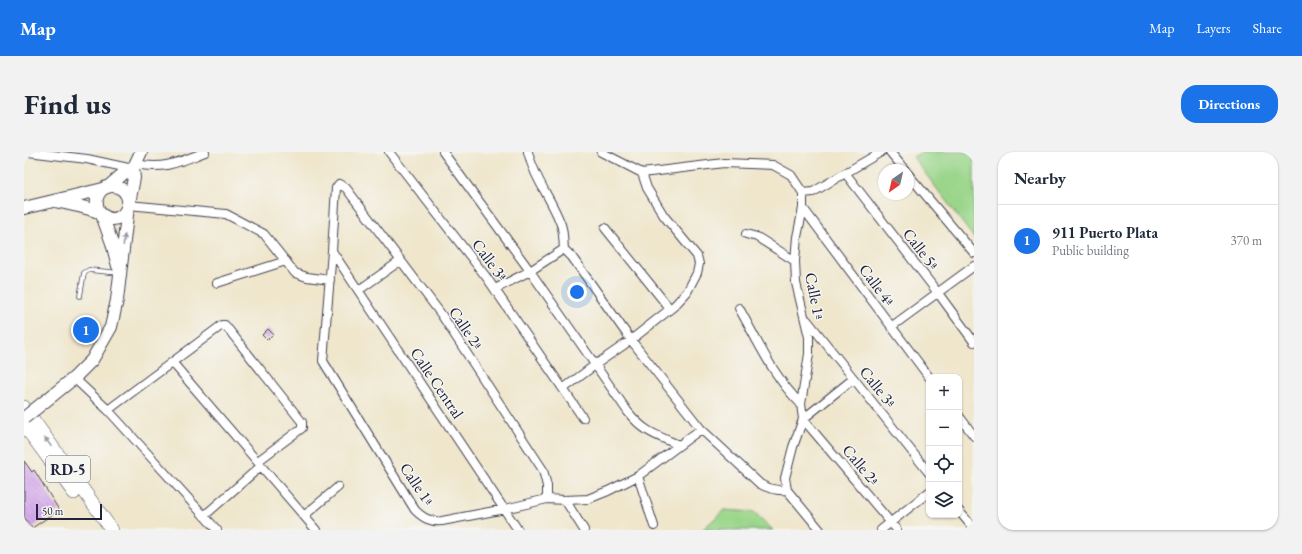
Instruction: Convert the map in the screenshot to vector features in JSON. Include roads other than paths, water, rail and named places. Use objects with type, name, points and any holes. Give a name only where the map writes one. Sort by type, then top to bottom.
[{"type":"main road","name":"RD-5","points":[[24,407],[112,530]]},
{"type":"main road","name":"RD-5","points":[[24,425],[101,530]]},
{"type":"street","points":[[28,152],[87,159],[134,167],[161,167],[175,164],[205,152]]},
{"type":"street","points":[[24,418],[74,378],[92,360],[111,327],[120,273],[128,205],[134,178],[134,167],[140,152]]},
{"type":"street","name":"Calle 3ª","points":[[389,152],[495,289],[583,418]]},
{"type":"street","points":[[443,152],[530,271],[594,365],[638,423],[648,432],[679,444]]},
{"type":"street","points":[[528,152],[530,163],[560,222],[564,249],[572,257],[631,340],[701,429],[760,484],[773,490],[787,490],[820,530]]},
{"type":"street","points":[[563,389],[594,365],[631,340],[670,309],[686,292],[697,274],[700,264],[697,256],[664,216],[647,188],[642,174],[611,155],[602,152]]},
{"type":"street","points":[[642,174],[724,163],[773,165],[791,175],[803,193],[813,192],[846,174],[881,152]]},
{"type":"street","points":[[890,152],[900,164]]},
{"type":"street","points":[[120,273],[112,244],[96,204],[97,196],[124,173],[134,167]]},
{"type":"street","name":"Calle 5ª","points":[[846,174],[974,342]]},
{"type":"street","points":[[914,181],[974,253]]},
{"type":"street","name":"Calle 1ª","points":[[339,184],[336,188],[323,361],[415,510],[423,518],[433,522],[505,509],[547,499],[588,499],[608,492],[638,476],[701,429]]},
{"type":"street","name":"Calle 2ª","points":[[339,184],[346,188],[441,314],[543,470],[547,499]]},
{"type":"street","points":[[24,208],[55,200],[114,186],[125,192],[128,197],[128,205],[125,213],[114,219],[107,218],[100,213],[55,200]]},
{"type":"street","name":"Calle 1ª","points":[[787,490],[785,478],[793,447],[803,419],[801,404],[809,354],[809,337],[796,283],[795,261],[797,237],[803,208],[803,193]]},
{"type":"street","points":[[128,205],[226,214],[264,234],[295,273],[307,277],[330,280]]},
{"type":"street","name":"Calle 4ª","points":[[803,208],[927,374]]},
{"type":"street","points":[[605,228],[670,309]]},
{"type":"street","points":[[746,234],[757,237],[795,261]]},
{"type":"street","points":[[495,289],[530,271],[564,249]]},
{"type":"street","name":"Calle Central","points":[[332,251],[518,530]]},
{"type":"street","points":[[217,283],[286,261]]},
{"type":"street","points":[[359,290],[400,261]]},
{"type":"street","points":[[891,327],[974,266]]},
{"type":"street","points":[[739,308],[768,360],[789,393],[801,404]]},
{"type":"street","name":"Calle 3ª","points":[[805,318],[926,469]]},
{"type":"street","points":[[108,410],[222,325],[227,326],[302,422],[302,428],[259,463],[204,516]]},
{"type":"street","points":[[172,362],[316,530]]},
{"type":"street","points":[[74,378],[108,410],[217,530]]},
{"type":"street","points":[[803,419],[853,379]]},
{"type":"street","name":"Calle 2ª","points":[[803,419],[897,530]]},
{"type":"street","points":[[962,420],[974,436]]},
{"type":"street","points":[[638,476],[654,526]]},
{"type":"street","points":[[305,516],[338,486]]},
{"type":"street","points":[[881,530],[926,494]]},
{"type":"street","points":[[566,500],[584,530]]},
{"type":"street","points":[[962,515],[974,529]]},
{"type":"lane","points":[[80,296],[84,273],[86,271],[120,273]]},
{"type":"place","name":"911 Puerto Plata","points":[[86,330]]}]
